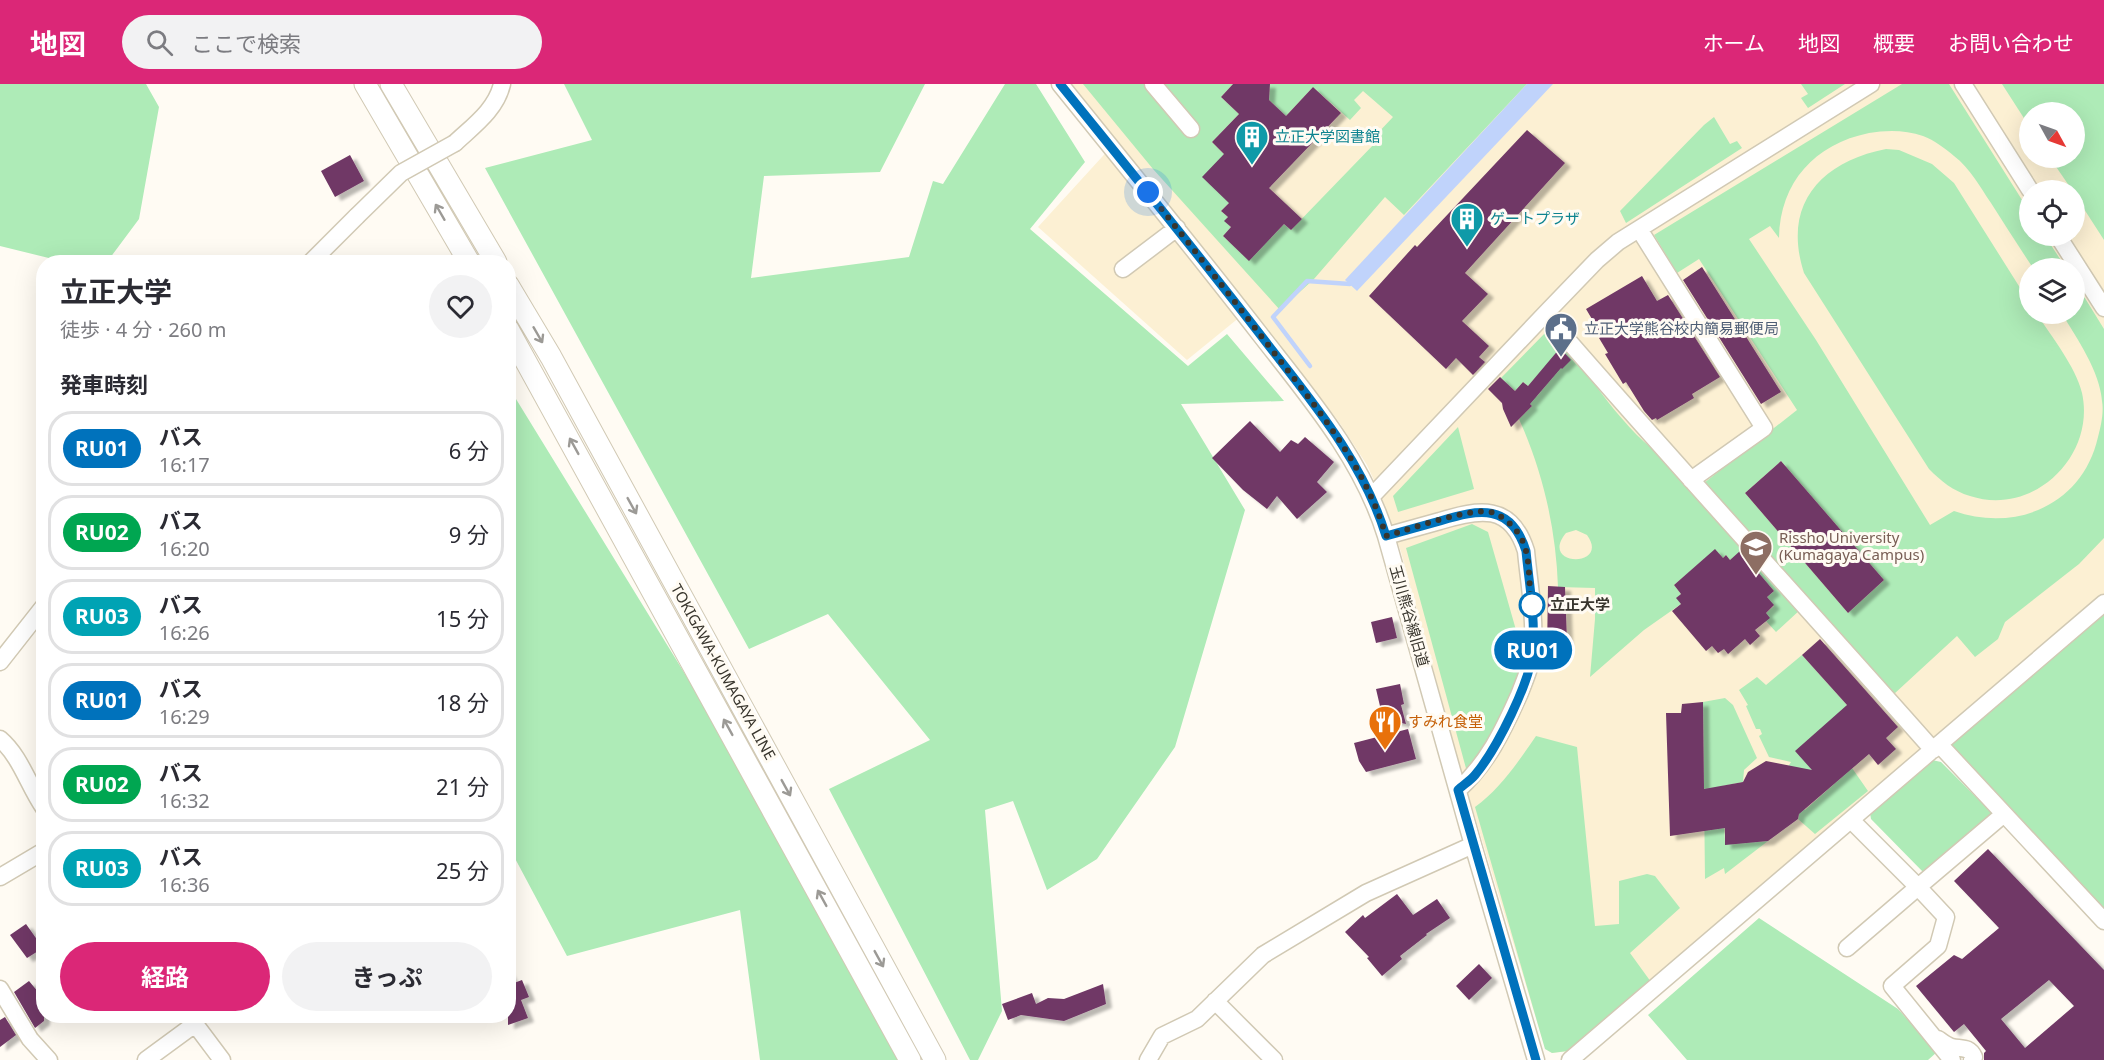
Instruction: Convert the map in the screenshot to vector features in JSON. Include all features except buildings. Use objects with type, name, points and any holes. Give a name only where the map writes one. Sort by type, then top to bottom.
[{"type":"main road","points":[[365,84],[466,255]]},
{"type":"main road","points":[[391,84],[492,255]]},
{"type":"main road","name":"TOKIGAWA-KUMAGAYA LINE","points":[[516,298],[551,357],[935,1060]]},
{"type":"main road","name":"TOKIGAWA-KUMAGAYA LINE","points":[[516,344],[910,1060]]},
{"type":"street","points":[[318,255],[401,173],[455,143],[489,112],[500,93],[502,84]]},
{"type":"street","name":"玉川熊谷線旧道","points":[[1060,84],[1177,228],[1317,408],[1339,438],[1372,496],[1386,536],[1536,1060]]},
{"type":"street","points":[[1153,84],[1191,129]]},
{"type":"street","points":[[1372,496],[1597,260],[1618,242],[1871,84]]},
{"type":"street","points":[[1963,84],[2024,180]]},
{"type":"street","points":[[1123,269],[1177,228]]},
{"type":"street","points":[[1640,229],[1764,428],[1691,480]]},
{"type":"street","points":[[2064,246],[2104,308]]},
{"type":"street","points":[[1545,314],[1634,417],[1936,747],[2004,814],[2104,921]]},
{"type":"street","points":[[1386,536],[1466,513],[1482,511],[1493,513],[1511,524],[1523,541],[1526,551],[1533,623],[1533,649],[1527,676],[1490,755],[1474,776],[1458,790]]},
{"type":"street","points":[[1570,1060],[2104,603]]},
{"type":"street","points":[[0,662],[36,616]]},
{"type":"street","points":[[0,739],[13,750],[36,796]]},
{"type":"street","points":[[1846,948],[2004,814]]},
{"type":"street","points":[[1851,819],[1946,917],[1938,946],[1892,986],[1952,1060]]},
{"type":"street","points":[[1148,1060],[1162,1036],[1197,1019],[1263,955],[1366,893],[1473,845]]},
{"type":"street","points":[[0,878],[36,855]]},
{"type":"street","points":[[0,990],[30,1039],[49,1060]]},
{"type":"street","points":[[1215,1001],[1274,1060]]},
{"type":"street","points":[[146,1060],[189,1023]]},
{"type":"street","points":[[194,1023],[222,1060]]},
{"type":"street","points":[[1932,1036],[1949,1047],[1965,1048],[1972,1052],[1974,1057],[1972,1060]]},
{"type":"shaded area","name":"Rissho University (Kumagaya Campus)","points":[[1062,84],[2104,84],[2104,600],[1568,1051],[1552,1053],[1545,1048],[1462,774],[1401,552],[1367,465],[1339,422],[1251,308],[1187,360],[1038,227],[1112,146]]},
{"type":"green space","points":[[0,84],[146,84],[159,107],[139,219],[112,255],[37,255],[0,246]]},
{"type":"green space","points":[[564,84],[925,84],[880,172],[764,176],[751,278],[909,257],[933,181],[943,184],[1005,84],[1036,84],[1085,162],[1030,229],[1188,366],[1227,334],[1284,401],[1181,404],[1245,510],[1175,747],[1097,859],[1047,890],[1013,801],[985,810],[1002,1011],[978,1060],[970,1060],[829,789],[930,740],[828,614],[749,649],[485,168],[592,140]]},
{"type":"green space","points":[[1083,84],[1233,84],[1221,97],[1239,114],[1212,142],[1224,154],[1230,202],[1221,211],[1228,217],[1225,221],[1231,227],[1223,236],[1249,260],[1284,224],[1291,230],[1378,140],[1375,136],[1393,117],[1363,91],[1354,100],[1361,108],[1350,120],[1313,87],[1286,116],[1269,100],[1270,84],[1527,84],[1404,215],[1385,197],[1314,279],[1280,310],[1153,169]]},
{"type":"green space","points":[[1801,84],[1845,84],[1808,108],[1801,98],[1808,94]]},
{"type":"green space","points":[[1902,84],[1949,84],[2019,195],[2019,246],[2052,246],[2059,258],[2027,258],[1979,184],[1960,161],[1947,150],[1923,136],[1890,131],[1850,138],[1817,156],[1794,183],[1786,200],[1779,238],[1770,226],[1749,239],[1816,340],[1930,525],[1954,511],[1978,517],[2001,518],[2023,515],[2044,507],[2062,496],[2078,480],[2090,460],[2098,437],[2103,405],[2092,367],[2068,324],[2085,324],[2085,298],[2104,329],[2104,538],[2079,564],[2005,622],[1998,639],[1975,657],[1957,636],[1894,694],[1704,483],[1797,410],[1699,259],[1677,273],[1654,235]],"holes":[[[1781,461],[1884,580],[1848,613],[1745,493]]]},
{"type":"green space","points":[[2002,84],[2104,84],[2104,240],[2085,211],[2085,180],[2065,180],[2057,168],[2085,168],[2085,102],[2019,102],[2019,110]]},
{"type":"green space","points":[[1714,117],[1730,144],[1737,141],[1742,148],[1626,223],[1620,211]]},
{"type":"green space","points":[[1886,149],[1899,150],[1932,164],[1954,183],[2019,286],[2019,324],[2044,324],[2074,373],[2082,393],[2084,416],[2079,439],[2069,459],[2055,476],[2037,489],[2016,498],[1993,500],[1970,496],[1948,485],[1929,469],[1804,273],[1799,249],[1798,227],[1803,207],[1812,190],[1825,176],[1842,164]]},
{"type":"green space","points":[[1547,331],[1558,333],[1622,419],[1637,435],[1667,459],[1801,609],[1776,632],[1766,621],[1766,613],[1774,606],[1767,597],[1774,591],[1740,552],[1730,560],[1726,555],[1723,558],[1715,550],[1674,585],[1681,594],[1677,598],[1681,604],[1644,630],[1590,677],[1595,588],[1558,587],[1547,501],[1535,459],[1519,419],[1532,406],[1526,400],[1537,396],[1556,373],[1547,365],[1528,386],[1523,382],[1515,391],[1501,378]],"holes":[[[1576,530],[1587,535],[1592,546],[1590,553],[1584,558],[1567,557],[1561,552],[1560,544],[1566,533]]]},
{"type":"green space","points":[[516,399],[701,700],[898,1060],[760,1060],[740,910],[567,956],[516,860]]},
{"type":"green space","points":[[1458,427],[1474,489],[1398,512],[1393,496]]},
{"type":"green space","points":[[1472,524],[1488,532],[1524,658],[1509,709],[1467,772],[1406,548]]},
{"type":"green space","points":[[2104,608],[2104,913],[1946,747]]},
{"type":"green space","points":[[1802,655],[1847,705],[1813,771],[1789,792],[1805,810],[1852,768],[1868,791],[1815,834],[1798,819],[1799,814],[1777,785],[1791,762],[1769,757],[1759,736],[1762,734],[1760,729],[1756,729],[1746,706],[1748,705],[1739,690],[1757,677],[1766,685]]},
{"type":"green space","points":[[1725,698],[1733,705],[1757,758],[1744,770],[1743,782],[1723,786],[1725,844],[1768,841],[1725,874],[1724,868],[1705,879],[1703,702]]},
{"type":"green space","points":[[1536,736],[1577,747],[1595,926],[1619,924],[1619,881],[1647,874],[1655,876],[1680,908],[1630,953],[1651,982],[1568,1051],[1552,1053],[1545,1049],[1475,807],[1501,783]]},
{"type":"green space","points":[[1932,760],[1941,762],[1993,814],[1925,874],[1871,819],[1870,813]]},
{"type":"green space","points":[[1759,918],[1898,1009],[1937,1052],[1928,1060],[1687,1060],[1648,1015]]},
{"type":"water","points":[[1527,84],[1553,84],[1357,291],[1345,280]]},
{"type":"waterway","points":[[1310,366],[1273,317],[1307,281],[1350,284],[1353,281]]},
{"type":"bus line","name":"RU01","points":[[1060,84],[1216,277],[1339,438],[1372,496],[1386,536],[1466,513],[1482,511],[1493,513],[1511,524],[1523,541],[1533,623],[1533,649],[1527,676],[1490,755],[1474,776],[1458,790],[1536,1060]]},
{"type":"place","name":"立正大学図書館","points":[[1252,166]]},
{"type":"place","name":"ゲートプラザ","points":[[1467,248]]},
{"type":"place","name":"立正大学熊谷校内簡易郵便局","points":[[1561,358]]},
{"type":"place","name":"Rissho University (Kumagaya Campus)","points":[[1756,576]]},
{"type":"place","name":"立正大学","points":[[1532,605]]},
{"type":"place","name":"すみれ食堂","points":[[1385,751]]},
{"type":"route","points":[[1148,192],[1339,438],[1372,496],[1386,536],[1466,513],[1482,511],[1493,513],[1511,524],[1523,541],[1532,605]]}]
